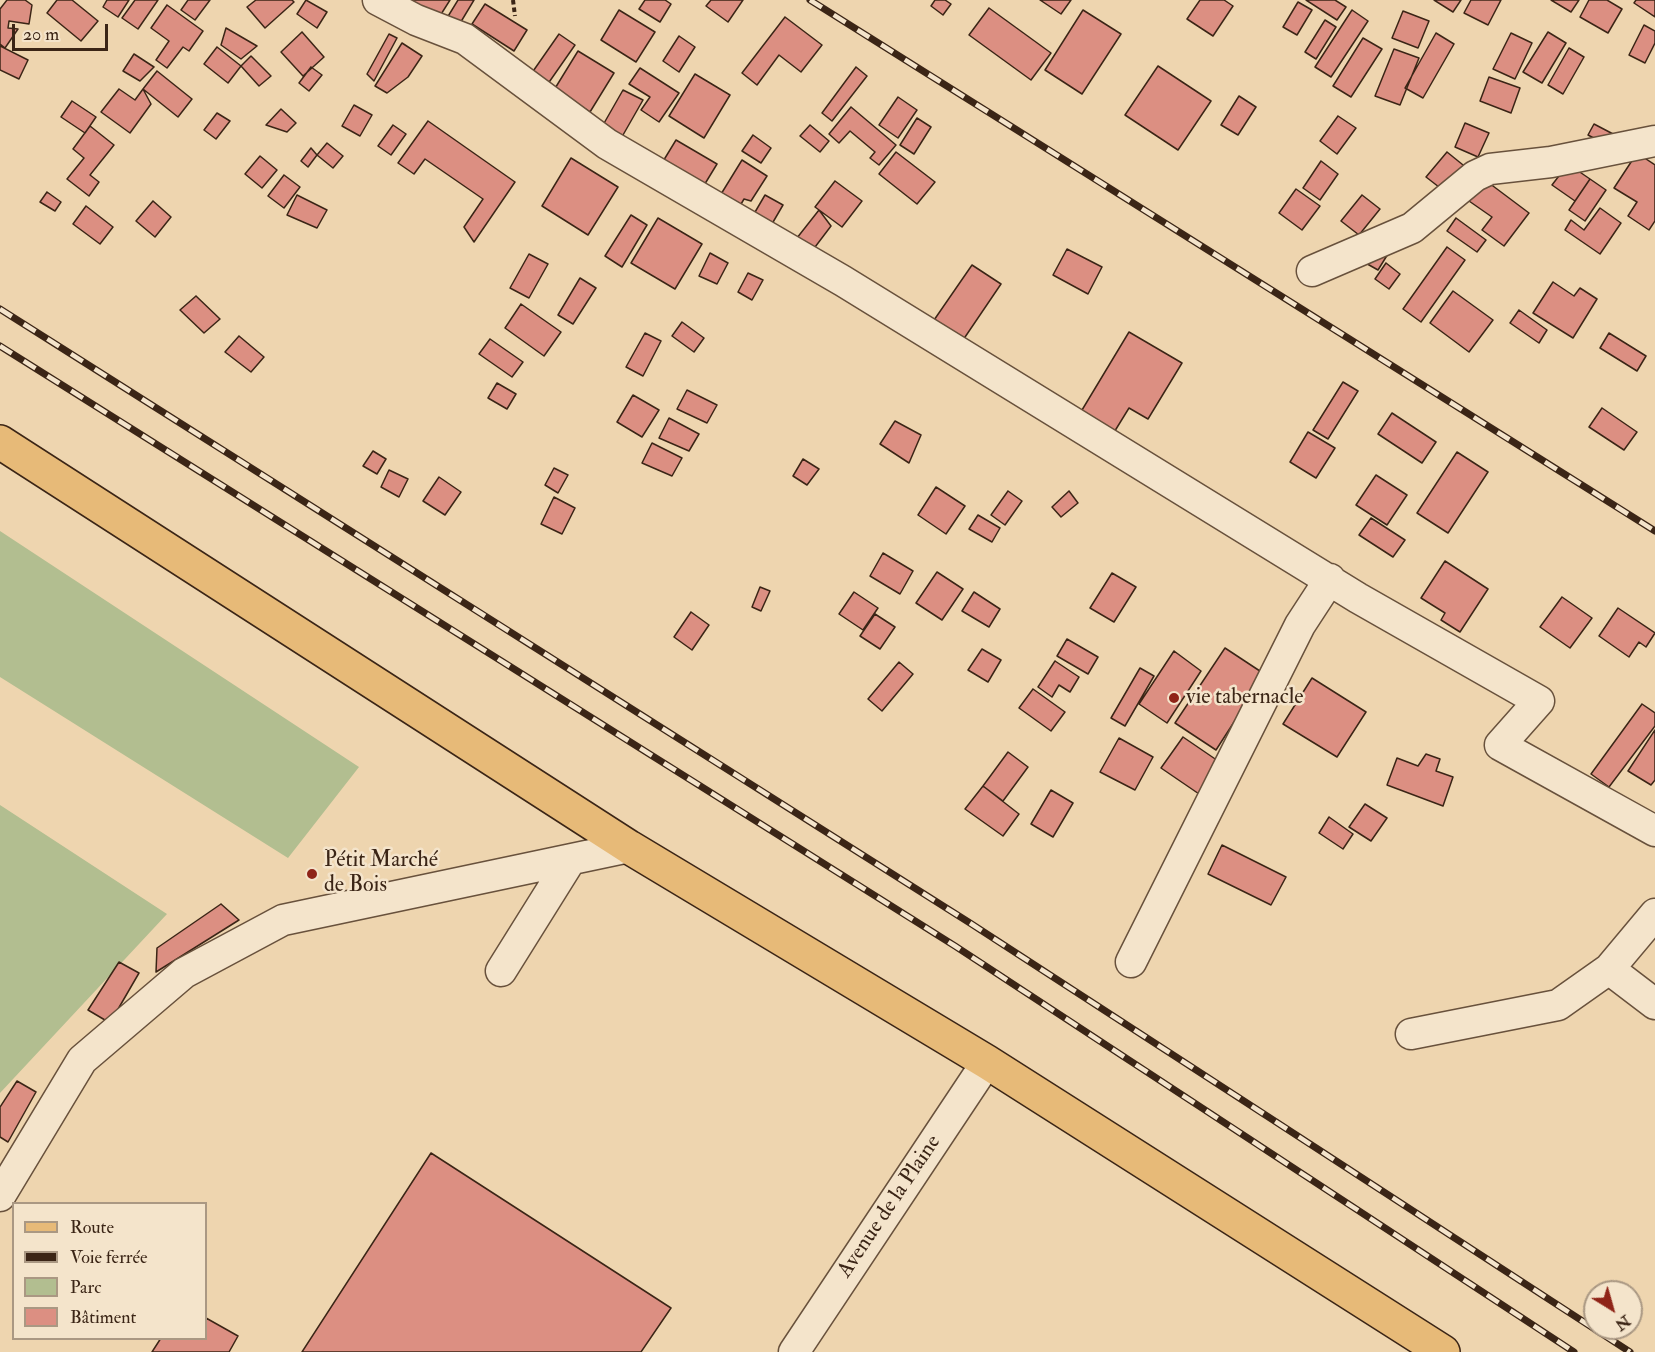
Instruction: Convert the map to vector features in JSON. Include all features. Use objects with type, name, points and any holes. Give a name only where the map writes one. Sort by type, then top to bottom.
[{"type":"main road","points":[[0,442],[629,847],[987,1062],[1443,1352]]},
{"type":"street","points":[[378,0],[416,20],[465,39],[607,144],[843,281],[1358,598],[1539,701],[1500,745],[1655,831]]},
{"type":"street","points":[[1312,271],[1412,228],[1474,176],[1490,170],[1551,162],[1655,141]]},
{"type":"street","points":[[1131,962],[1300,625],[1330,579]]},
{"type":"street","points":[[0,1196],[82,1060],[183,973],[283,920],[629,847]]},
{"type":"street","points":[[501,971],[571,859]]},
{"type":"street","points":[[1411,1034],[1558,1005],[1609,969],[1655,914]]},
{"type":"street","points":[[1609,969],[1655,1004]]},
{"type":"street","name":"Avenue de la Plaine","points":[[794,1352],[987,1062]]},
{"type":"path","points":[[513,0],[515,16]]},
{"type":"green space","points":[[0,531],[359,767],[288,858],[0,677]]},
{"type":"green space","points":[[0,805],[167,914],[0,1093]]},
{"type":"building","points":[[7,0],[25,0],[32,5],[29,24],[9,21],[8,28],[18,29],[5,48],[0,44],[0,9]]},
{"type":"building","points":[[57,0],[72,0],[98,21],[81,41],[47,13]]},
{"type":"building","points":[[107,0],[129,0],[118,17],[103,7]]},
{"type":"building","points":[[135,0],[158,0],[138,29],[122,18]]},
{"type":"building","points":[[188,0],[210,0],[195,20],[181,10]]},
{"type":"building","points":[[256,0],[292,0],[294,2],[265,28],[247,7]]},
{"type":"building","points":[[306,0],[327,12],[317,28],[297,14]]},
{"type":"building","points":[[413,0],[450,0],[438,19],[411,2]]},
{"type":"building","points":[[458,0],[474,0],[459,25],[447,18]]},
{"type":"building","points":[[645,0],[665,0],[671,4],[660,22],[639,9]]},
{"type":"building","points":[[711,0],[743,0],[728,22],[706,6]]},
{"type":"building","points":[[935,0],[945,0],[951,4],[943,15],[931,6]]},
{"type":"building","points":[[1040,0],[1071,0],[1061,14]]},
{"type":"building","points":[[1200,0],[1224,0],[1233,6],[1213,36],[1187,19]]},
{"type":"building","points":[[1306,0],[1335,0],[1346,7],[1337,20]]},
{"type":"building","points":[[1434,0],[1461,0],[1453,12]]},
{"type":"building","points":[[1471,0],[1501,0],[1488,25],[1464,13]]},
{"type":"building","points":[[1551,0],[1579,0],[1571,12]]},
{"type":"building","points":[[1589,0],[1607,0],[1622,9],[1608,33],[1580,17]]},
{"type":"building","points":[[1636,0],[1655,0],[1655,17],[1634,3]]},
{"type":"building","points":[[1298,2],[1312,10],[1297,35],[1283,27]]},
{"type":"building","points":[[485,4],[527,30],[514,51],[472,24]]},
{"type":"building","points":[[167,5],[203,31],[189,51],[183,47],[167,68],[156,60],[169,41],[151,28]]},
{"type":"building","points":[[989,8],[1051,53],[1031,80],[969,35]]},
{"type":"building","points":[[619,10],[655,32],[636,62],[601,40]]},
{"type":"building","points":[[1083,10],[1121,34],[1082,94],[1045,70]]},
{"type":"building","points":[[1352,10],[1368,21],[1331,77],[1315,67]]},
{"type":"building","points":[[1403,11],[1429,21],[1418,48],[1392,38]]},
{"type":"building","points":[[785,17],[822,45],[801,72],[779,55],[757,85],[742,73]]},
{"type":"building","points":[[1325,20],[1336,27],[1316,59],[1305,52]]},
{"type":"building","points":[[1644,25],[1655,31],[1655,43],[1645,63],[1629,55]]},
{"type":"building","points":[[226,28],[257,46],[241,59],[221,45]]},
{"type":"building","points":[[302,32],[324,57],[303,76],[281,52]]},
{"type":"building","points":[[1548,32],[1566,43],[1542,83],[1523,72]]},
{"type":"building","points":[[1436,33],[1454,44],[1423,98],[1405,88]]},
{"type":"building","points":[[1511,33],[1532,43],[1515,79],[1493,69]]},
{"type":"building","points":[[389,34],[397,38],[374,81],[367,74]]},
{"type":"building","points":[[559,34],[575,45],[545,88],[529,77]]},
{"type":"building","points":[[679,36],[695,47],[679,72],[663,61]]},
{"type":"building","points":[[1363,38],[1382,49],[1351,97],[1333,86]]},
{"type":"building","points":[[402,43],[422,56],[408,77],[387,93],[375,86]]},
{"type":"building","points":[[0,46],[28,60],[19,79],[0,70]]},
{"type":"building","points":[[217,47],[241,66],[228,83],[204,64]]},
{"type":"building","points":[[1569,48],[1584,57],[1563,94],[1548,85]]},
{"type":"building","points":[[1394,49],[1419,58],[1400,105],[1375,96]]},
{"type":"building","points":[[578,51],[614,73],[590,112],[554,90]]},
{"type":"building","points":[[134,54],[154,67],[140,81],[123,71]]},
{"type":"building","points":[[251,56],[271,76],[259,86],[241,66]]},
{"type":"building","points":[[1158,66],[1211,101],[1178,150],[1125,115]]},
{"type":"building","points":[[311,67],[322,75],[309,91],[299,83]]},
{"type":"building","points":[[856,67],[867,76],[832,121],[822,113]]},
{"type":"building","points":[[640,68],[679,93],[659,122],[641,110],[650,97],[629,84]]},
{"type":"building","points":[[157,71],[192,99],[178,117],[143,89]]},
{"type":"building","points":[[695,74],[730,95],[704,138],[669,116]]},
{"type":"building","points":[[1489,77],[1520,88],[1511,113],[1480,101]]},
{"type":"building","points":[[119,89],[135,100],[143,89],[151,104],[130,133],[101,112]]},
{"type":"building","points":[[623,90],[643,100],[619,142],[599,132]]},
{"type":"building","points":[[1239,96],[1256,107],[1238,135],[1221,125]]},
{"type":"building","points":[[898,97],[917,110],[898,138],[879,125]]},
{"type":"building","points":[[72,101],[96,117],[85,133],[61,117]]},
{"type":"building","points":[[354,105],[372,115],[360,136],[342,126]]},
{"type":"building","points":[[851,107],[896,145],[879,165],[870,158],[875,152],[850,131],[839,143],[829,134]]},
{"type":"building","points":[[281,109],[296,123],[287,132],[266,125]]},
{"type":"building","points":[[217,113],[230,121],[216,139],[204,130]]},
{"type":"building","points":[[1338,116],[1356,128],[1337,154],[1320,141]]},
{"type":"building","points":[[917,118],[931,127],[914,154],[900,145]]},
{"type":"building","points":[[428,121],[515,182],[474,242],[464,227],[483,199],[425,159],[414,174],[398,163]]},
{"type":"building","points":[[1465,123],[1489,133],[1478,157],[1455,147]]},
{"type":"building","points":[[1594,124],[1615,135],[1609,146],[1588,135]]},
{"type":"building","points":[[393,125],[406,134],[391,155],[378,146]]},
{"type":"building","points":[[810,125],[829,141],[820,152],[800,136]]},
{"type":"building","points":[[90,126],[114,145],[90,175],[99,182],[89,196],[67,179],[84,158],[73,149]]},
{"type":"building","points":[[753,135],[771,148],[761,163],[742,151]]},
{"type":"building","points":[[676,140],[717,164],[703,187],[662,163]]},
{"type":"building","points":[[327,143],[343,156],[333,168],[317,155]]},
{"type":"building","points":[[311,148],[317,155],[308,167],[301,161]]},
{"type":"building","points":[[896,152],[935,182],[917,204],[879,174]]},
{"type":"building","points":[[1447,152],[1468,169],[1448,194],[1426,177]]},
{"type":"building","points":[[1637,153],[1655,165],[1655,221],[1649,230],[1628,216],[1637,202],[1614,188]]},
{"type":"building","points":[[260,156],[277,170],[262,188],[245,174]]},
{"type":"building","points":[[571,158],[618,187],[588,235],[542,206]]},
{"type":"building","points":[[742,160],[767,176],[751,201],[744,199],[737,211],[718,199]]},
{"type":"building","points":[[1321,161],[1338,174],[1320,200],[1303,188]]},
{"type":"building","points":[[1568,164],[1590,179],[1575,201],[1552,185]]},
{"type":"building","points":[[284,175],[300,187],[284,208],[268,196]]},
{"type":"building","points":[[1590,179],[1606,190],[1585,221],[1569,210]]},
{"type":"building","points":[[1485,180],[1529,213],[1504,246],[1482,230],[1492,217],[1469,201]]},
{"type":"building","points":[[835,181],[862,201],[842,227],[815,207]]},
{"type":"building","points":[[1296,189],[1320,206],[1302,230],[1279,213]]},
{"type":"building","points":[[47,192],[61,202],[55,211],[40,202]]},
{"type":"building","points":[[297,195],[327,210],[317,228],[287,215]]},
{"type":"building","points":[[765,195],[783,205],[769,229],[751,219]]},
{"type":"building","points":[[1362,195],[1380,209],[1359,235],[1341,221]]},
{"type":"building","points":[[153,201],[171,217],[155,237],[136,221]]},
{"type":"building","points":[[86,206],[113,227],[100,244],[73,224]]},
{"type":"building","points":[[1600,208],[1621,223],[1600,254],[1565,230],[1571,220],[1584,230]]},
{"type":"building","points":[[819,210],[831,226],[809,255],[793,243]]},
{"type":"building","points":[[631,215],[647,225],[622,267],[605,256]]},
{"type":"building","points":[[658,218],[702,244],[675,289],[631,263]]},
{"type":"building","points":[[1456,218],[1486,240],[1477,252],[1447,231]]},
{"type":"building","points":[[1447,247],[1465,260],[1421,322],[1403,309]]},
{"type":"building","points":[[1067,249],[1102,267],[1088,294],[1053,275]]},
{"type":"building","points":[[1391,249],[1378,270],[1362,261]]},
{"type":"building","points":[[710,253],[728,263],[717,284],[699,276]]},
{"type":"building","points":[[529,254],[548,264],[529,298],[510,288]]},
{"type":"building","points":[[1386,263],[1400,274],[1389,289],[1375,279]]},
{"type":"building","points":[[972,265],[1001,284],[961,343],[932,323]]},
{"type":"building","points":[[748,273],[763,280],[752,300],[738,292]]},
{"type":"building","points":[[580,278],[596,288],[573,324],[558,315]]},
{"type":"building","points":[[1553,282],[1574,296],[1580,288],[1597,299],[1573,338],[1533,313]]},
{"type":"building","points":[[1453,291],[1493,320],[1469,352],[1430,323]]},
{"type":"building","points":[[196,296],[220,319],[204,333],[180,310]]},
{"type":"building","points":[[521,304],[561,332],[544,356],[505,328]]},
{"type":"building","points":[[1519,310],[1547,330],[1539,343],[1510,323]]},
{"type":"building","points":[[682,322],[704,338],[694,352],[672,336]]},
{"type":"building","points":[[1129,332],[1182,363],[1148,419],[1129,408],[1113,434],[1079,415]]},
{"type":"building","points":[[645,333],[661,341],[643,376],[626,367]]},
{"type":"building","points":[[1609,333],[1646,356],[1637,371],[1600,348]]},
{"type":"building","points":[[239,336],[264,357],[251,372],[225,352]]},
{"type":"building","points":[[490,339],[523,362],[512,377],[479,354]]},
{"type":"building","points":[[1343,382],[1358,391],[1328,439],[1313,430]]},
{"type":"building","points":[[497,383],[516,394],[507,409],[488,398]]},
{"type":"building","points":[[687,390],[717,405],[707,423],[677,409]]},
{"type":"building","points":[[633,395],[659,410],[642,437],[617,422]]},
{"type":"building","points":[[1602,408],[1637,432],[1624,450],[1589,427]]},
{"type":"building","points":[[1392,413],[1436,442],[1422,463],[1378,434]]},
{"type":"building","points":[[669,418],[699,434],[689,451],[659,438]]},
{"type":"building","points":[[895,421],[921,435],[909,463],[880,444]]},
{"type":"building","points":[[1308,432],[1335,448],[1316,478],[1290,462]]},
{"type":"building","points":[[652,443],[682,458],[672,476],[642,463]]},
{"type":"building","points":[[373,451],[386,459],[377,474],[363,466]]},
{"type":"building","points":[[1457,452],[1488,472],[1448,533],[1417,513]]},
{"type":"building","points":[[803,459],[819,469],[807,485],[793,476]]},
{"type":"building","points":[[554,468],[568,475],[558,493],[545,485]]},
{"type":"building","points":[[389,470],[408,479],[399,497],[381,487]]},
{"type":"building","points":[[1376,475],[1407,495],[1387,525],[1356,505]]},
{"type":"building","points":[[439,477],[461,492],[445,515],[423,501]]},
{"type":"building","points":[[936,487],[965,506],[946,534],[918,515]]},
{"type":"building","points":[[1008,491],[1022,501],[1005,525],[991,515]]},
{"type":"building","points":[[1069,491],[1078,503],[1061,517],[1052,507]]},
{"type":"building","points":[[554,497],[575,508],[562,534],[541,524]]},
{"type":"building","points":[[978,515],[1000,528],[992,542],[969,529]]},
{"type":"building","points":[[1371,518],[1405,540],[1393,557],[1359,535]]},
{"type":"building","points":[[883,553],[913,571],[900,594],[870,576]]},
{"type":"building","points":[[1445,561],[1488,589],[1460,632],[1441,620],[1445,613],[1421,598]]},
{"type":"building","points":[[937,572],[963,589],[942,620],[916,603]]},
{"type":"building","points":[[1112,573],[1136,587],[1114,622],[1090,608]]},
{"type":"building","points":[[760,587],[770,591],[761,611],[752,607]]},
{"type":"building","points":[[854,592],[878,608],[863,630],[839,614]]},
{"type":"building","points":[[974,592],[1000,609],[989,627],[962,611]]},
{"type":"building","points":[[1562,597],[1592,618],[1570,648],[1540,627]]},
{"type":"building","points":[[1618,608],[1655,633],[1646,647],[1639,642],[1629,657],[1599,636]]},
{"type":"building","points":[[691,612],[709,625],[692,650],[674,637]]},
{"type":"building","points":[[875,614],[895,627],[880,649],[860,636]]},
{"type":"building","points":[[1067,639],[1098,657],[1088,674],[1057,656]]},
{"type":"building","points":[[1225,648],[1272,679],[1236,719],[1216,750],[1175,723]]},
{"type":"building","points":[[982,649],[1001,660],[988,682],[968,670]]},
{"type":"building","points":[[1174,651],[1201,671],[1167,723],[1139,704]]},
{"type":"building","points":[[1055,661],[1079,677],[1070,692],[1059,685],[1052,697],[1038,687]]},
{"type":"building","points":[[899,662],[913,674],[882,711],[868,699]]},
{"type":"building","points":[[1140,668],[1154,676],[1125,726],[1111,718]]},
{"type":"building","points":[[1312,678],[1366,712],[1337,757],[1283,724]]},
{"type":"building","points":[[1033,689],[1065,712],[1051,731],[1019,708]]},
{"type":"building","points":[[1642,704],[1655,713],[1655,726],[1609,787],[1591,774]]},
{"type":"building","points":[[1655,730],[1655,780],[1651,785],[1628,771]]},
{"type":"building","points":[[1183,737],[1224,765],[1202,796],[1161,768]]},
{"type":"building","points":[[1119,738],[1153,757],[1135,790],[1100,772]]},
{"type":"building","points":[[1008,752],[1028,767],[1003,801],[983,786]]},
{"type":"building","points":[[1426,754],[1440,759],[1436,771],[1453,777],[1443,806],[1387,785],[1397,758],[1418,766]]},
{"type":"building","points":[[983,786],[1019,814],[1003,836],[965,809]]},
{"type":"building","points":[[1051,790],[1073,803],[1053,837],[1031,824]]},
{"type":"building","points":[[1365,804],[1387,818],[1371,841],[1349,827]]},
{"type":"building","points":[[1329,817],[1353,834],[1343,849],[1319,833]]},
{"type":"building","points":[[1222,845],[1286,877],[1271,905],[1208,874]]},
{"type":"building","points":[[221,904],[239,920],[156,972],[157,948]]},
{"type":"building","points":[[119,962],[139,973],[110,1023],[88,1010]]},
{"type":"building","points":[[17,1081],[36,1092],[8,1142],[0,1137],[0,1107]]},
{"type":"building","points":[[431,1153],[671,1308],[641,1352],[302,1352]]},
{"type":"building","points":[[207,1319],[238,1336],[229,1352],[152,1352],[160,1340],[207,1340]]},
{"type":"railway","points":[[810,0],[1655,531]]},
{"type":"railway","points":[[0,309],[970,923],[1630,1352]]},
{"type":"railway","points":[[0,346],[955,946],[1574,1352]]},
{"type":"place","name":"vie tabernacle","points":[[1174,698]]},
{"type":"place","name":"Pétit Marché de Bois","points":[[312,874]]}]
